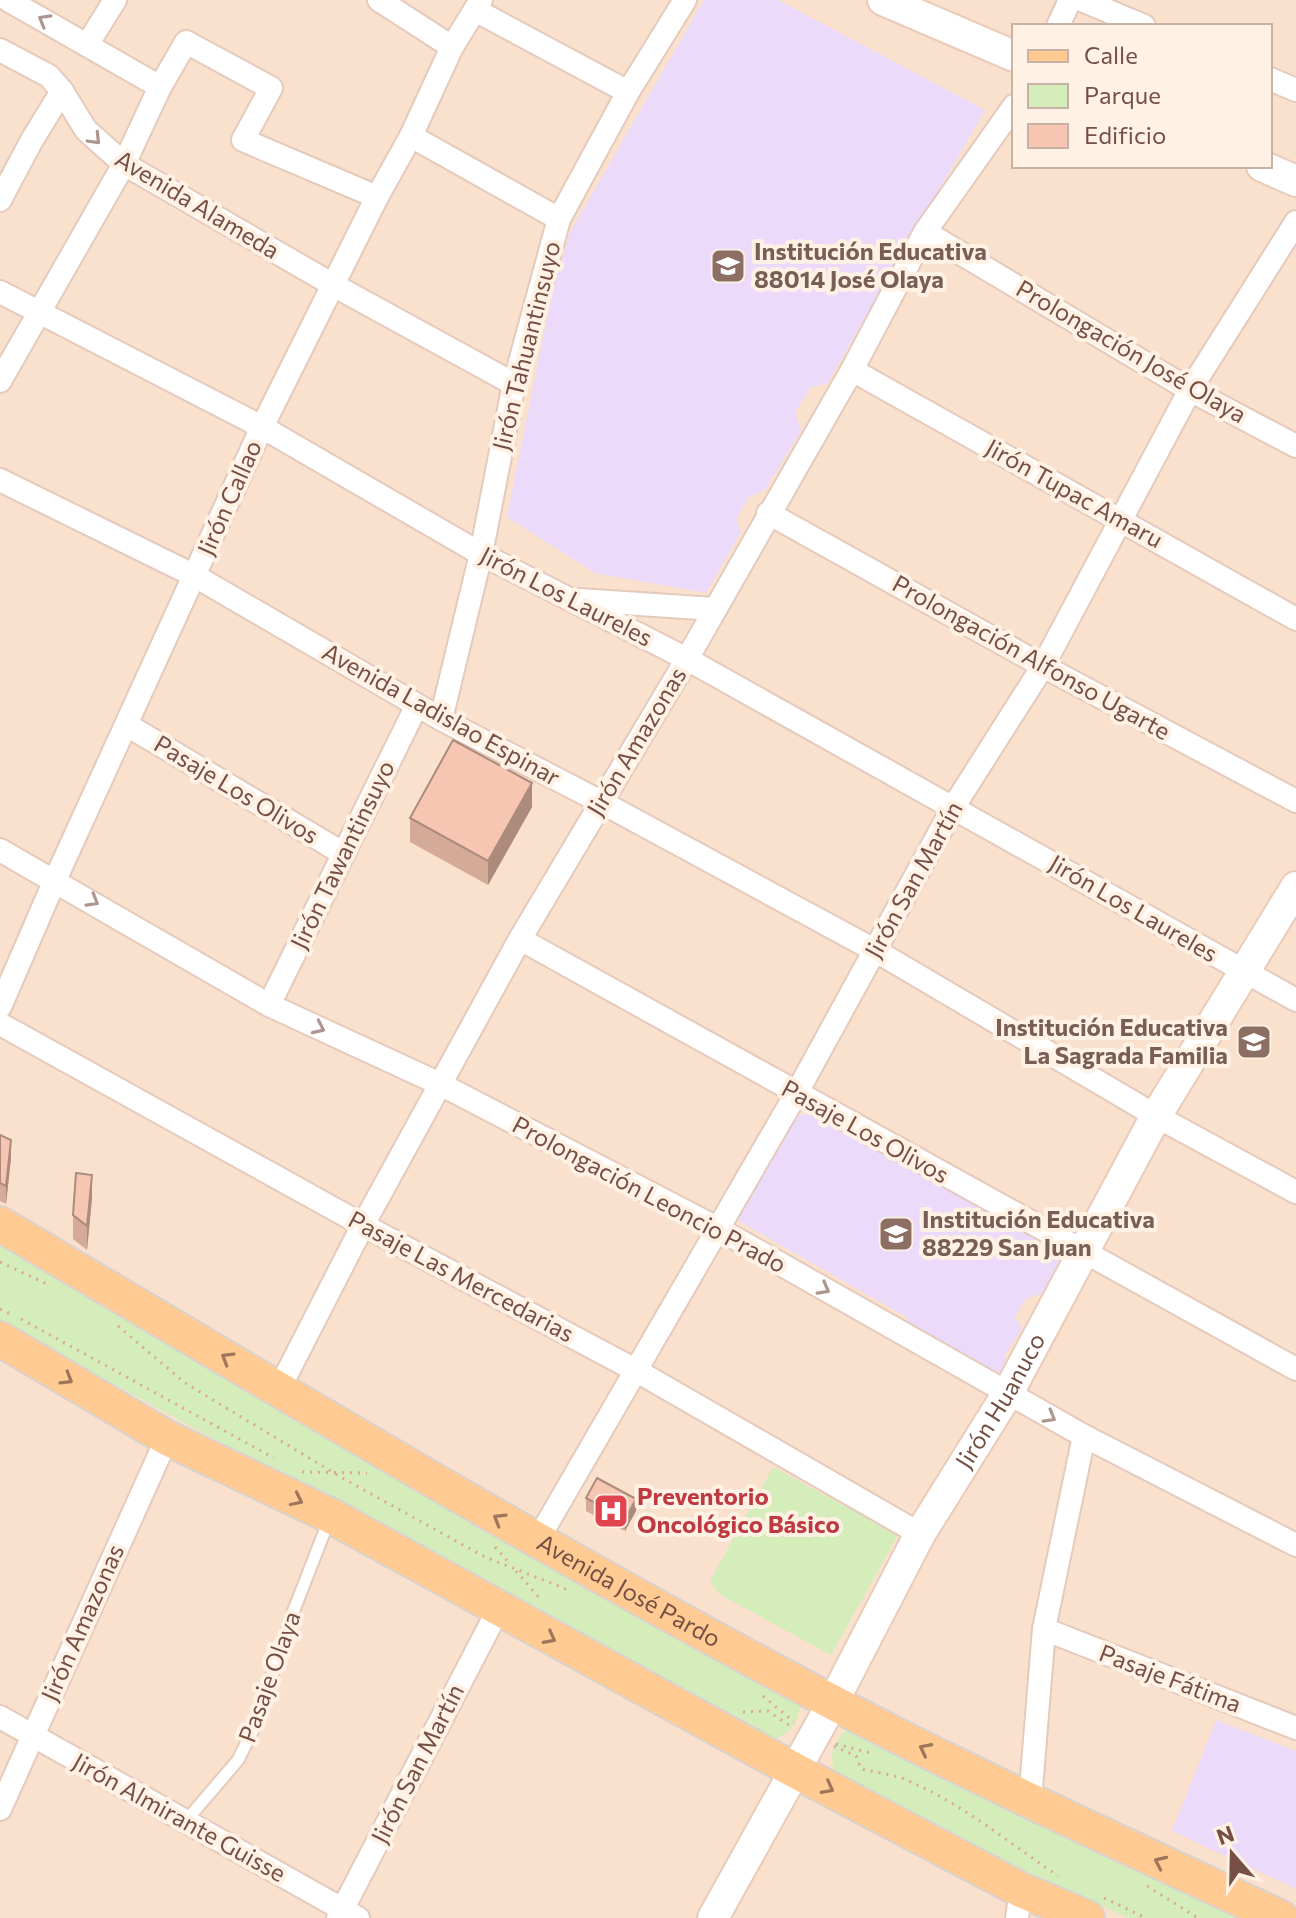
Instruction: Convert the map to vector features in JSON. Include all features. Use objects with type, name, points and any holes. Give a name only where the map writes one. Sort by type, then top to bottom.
[{"type":"main road","points":[[883,0],[1012,55]]},
{"type":"main road","points":[[1270,168],[1295,174]]},
{"type":"main road","name":"Jirón Huanuco","points":[[713,1918],[833,1702],[920,1534],[1008,1393],[1156,1116],[1296,887]]},
{"type":"main road","name":"Avenida José Pardo","points":[[0,1224],[537,1541],[833,1702],[1030,1801],[1281,1918]]},
{"type":"main road","points":[[0,1339],[167,1438],[331,1516],[794,1770],[1019,1904],[1089,1905]]},
{"type":"street","points":[[8,0],[160,87]]},
{"type":"street","points":[[87,45],[115,0]]},
{"type":"street","points":[[379,0],[452,47]]},
{"type":"street","name":"Jirón Tahuantinsuyo","points":[[441,719],[481,554],[514,384],[559,219],[628,92],[685,0]]},
{"type":"street","points":[[1059,24],[1070,0]]},
{"type":"street","points":[[1082,0],[1139,24]]},
{"type":"street","points":[[478,5],[628,92]]},
{"type":"street","name":"Jirón Callao","points":[[0,1007],[262,427],[377,197],[411,136],[452,47],[478,5]]},
{"type":"street","points":[[0,381],[124,164],[160,87],[186,42],[271,88],[243,140],[377,197]]},
{"type":"street","name":"Avenida Alameda","points":[[0,50],[49,76],[86,130],[124,164],[335,286],[514,384]]},
{"type":"street","points":[[1272,80],[1296,90]]},
{"type":"street","points":[[0,200],[62,91]]},
{"type":"street","name":"Jirón Amazonas","points":[[279,1389],[363,1225],[520,939],[687,659],[852,370],[925,232],[1012,109]]},
{"type":"street","points":[[411,136],[559,219]]},
{"type":"street","name":"Prolongación José Olaya","points":[[925,232],[1190,390],[1296,446]]},
{"type":"street","name":"Jirón San Martín","points":[[537,1541],[796,1094],[954,806],[1043,666],[1190,390],[1293,235]]},
{"type":"street","name":"Jirón Los Laureles","points":[[0,292],[262,427],[481,554],[687,659],[1296,1000]]},
{"type":"street","name":"Jirón Tupac Amaru","points":[[852,370],[1296,619]]},
{"type":"street","name":"Avenida Ladislao Espinar","points":[[0,480],[195,576],[441,719],[876,951],[1156,1116],[1296,1192]]},
{"type":"street","name":"Prolongación Alfonso Ugarte","points":[[768,513],[1043,666],[1296,801]]},
{"type":"street","points":[[569,599],[715,609]]},
{"type":"street","name":"Jirón Tawantinsuyo","points":[[269,1005],[417,705]]},
{"type":"street","name":"Pasaje Los Olivos","points":[[127,725],[344,854]]},
{"type":"street","name":"Prolongación Leoncio Prado","points":[[0,850],[269,1005],[440,1084],[717,1228],[1084,1436],[1294,1538]]},
{"type":"street","name":"Pasaje Los Olivos","points":[[520,939],[1296,1369]]},
{"type":"street","name":"Pasaje Las Mercedarias","points":[[0,1024],[363,1225],[637,1371],[920,1534]]},
{"type":"street","points":[[1030,1801],[1044,1629],[1084,1436]]},
{"type":"street","name":"Jirón Amazonas","points":[[0,1809],[167,1438]]},
{"type":"street","name":"Jirón San Martín","points":[[346,1915],[498,1610]]},
{"type":"street","name":"Pasaje Fátima","points":[[1044,1629],[1296,1728]]},
{"type":"street","name":"Jirón Almirante Guisse","points":[[0,1717],[346,1915]]},
{"type":"lane","name":"Pasaje Olaya","points":[[185,1823],[238,1760],[250,1736],[331,1516]]},
{"type":"path","points":[[0,1309],[286,1465]]},
{"type":"path","points":[[299,1472],[368,1473]]},
{"type":"path","points":[[493,1544],[546,1606]]},
{"type":"path","points":[[737,1711],[768,1711],[786,1724],[856,1756],[861,1769],[901,1778],[945,1800],[1063,1880]]},
{"type":"path","points":[[1089,1905],[1146,1918]]},
{"type":"shaded area","points":[[0,0],[1296,0],[1296,1918],[0,1918]]},
{"type":"shaded area","name":"Institución Educativa 88014 José Olaya","points":[[704,0],[778,0],[985,110],[827,384],[811,387],[795,412],[801,431],[765,490],[749,497],[736,519],[741,532],[706,593],[595,573],[507,517],[551,298],[569,234]]},
{"type":"shaded area","name":"Institución Educativa 88229 San Juan","points":[[808,1113],[1056,1249],[1063,1260],[1048,1292],[1027,1298],[1014,1317],[1022,1328],[1005,1355],[1007,1365],[1003,1372],[985,1371],[905,1326],[908,1318],[737,1220],[794,1118]]},
{"type":"shaded area","points":[[1216,1720],[1296,1751],[1296,1889],[1172,1831]]},
{"type":"green space","points":[[0,1246],[800,1703],[795,1724],[786,1733],[766,1741],[0,1322]]},
{"type":"green space","points":[[773,1467],[898,1535],[831,1655],[719,1594],[710,1581]]},
{"type":"green space","points":[[850,1728],[1266,1918],[1128,1918],[930,1827],[837,1775],[832,1762],[833,1749],[839,1737]]},
{"type":"building","points":[[453,740],[532,783],[488,861],[410,818]]},
{"type":"building","points":[[0,1135],[11,1140],[6,1186],[0,1183]]},
{"type":"building","points":[[76,1173],[92,1175],[87,1226],[73,1215]]},
{"type":"building","points":[[597,1478],[636,1499],[625,1519],[586,1498]]},
{"type":"place","name":"Institución Educativa 88014 José Olaya","points":[[728,266]]},
{"type":"place","name":"Institución Educativa La Sagrada Familia","points":[[1254,1042]]},
{"type":"place","name":"Institución Educativa 88229 San Juan","points":[[896,1234]]},
{"type":"place","name":"Preventorio Oncológico Básico","points":[[611,1511]]}]
